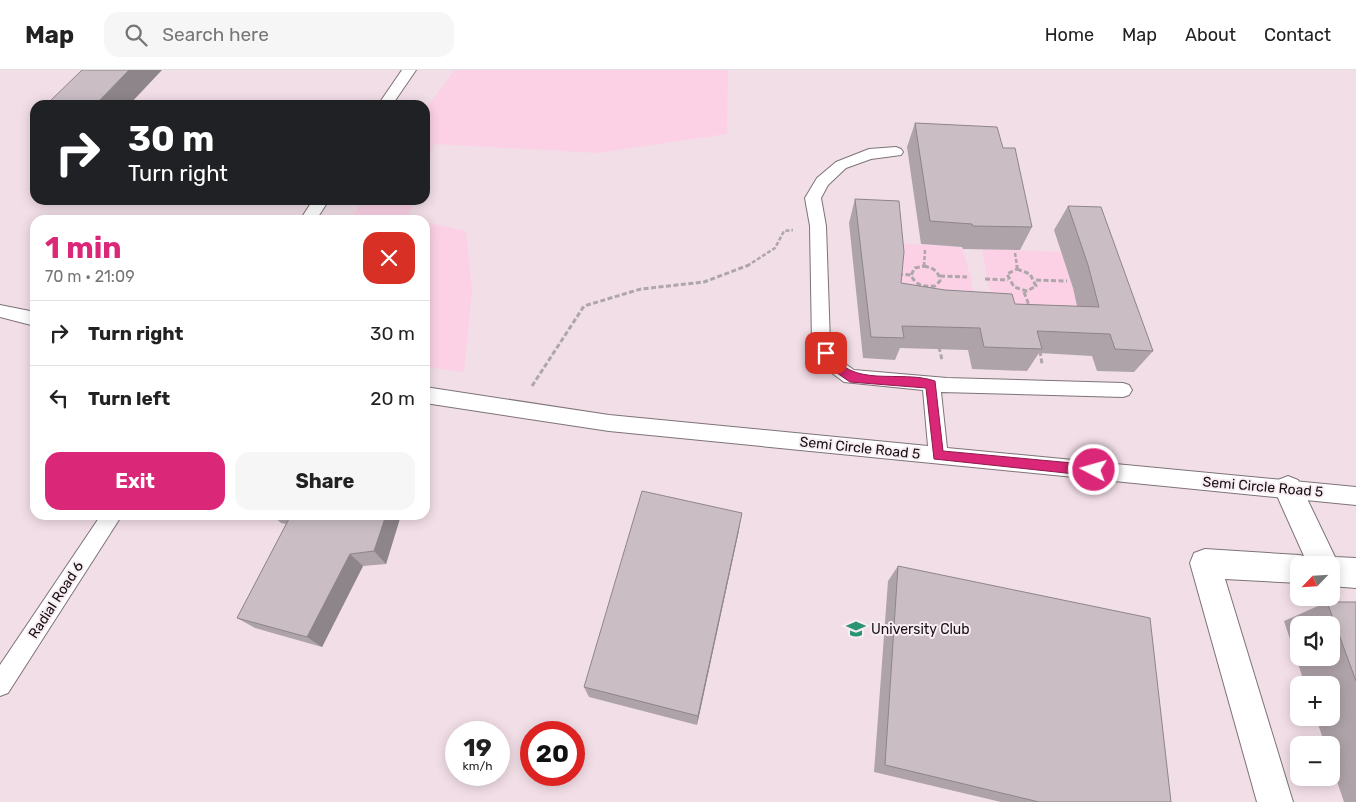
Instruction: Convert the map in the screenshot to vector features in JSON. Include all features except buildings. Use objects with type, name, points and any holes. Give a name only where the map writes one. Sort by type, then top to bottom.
[{"type":"street","points":[[1288,489],[1320,556]]},
{"type":"street","points":[[1275,802],[1205,563],[1290,568]]},
{"type":"street","points":[[1340,572],[1356,573]]},
{"type":"lane","points":[[388,100],[409,70]]},
{"type":"lane","points":[[896,152],[869,154],[841,165],[822,182],[814,198],[818,226],[821,343],[831,363],[850,378],[1046,390],[1123,390]]},
{"type":"lane","points":[[0,311],[30,318]]},
{"type":"lane","points":[[931,384],[938,455]]},
{"type":"lane","name":"Semi Circle Road 5","points":[[430,396],[609,423],[1356,496]]},
{"type":"lane","name":"Radial Road 6","points":[[0,685],[109,520]]},
{"type":"path","points":[[518,410],[568,328],[584,306],[641,289],[704,282],[746,268],[775,248],[784,231],[818,226]]},
{"type":"path","points":[[924,266],[925,250]]},
{"type":"path","points":[[1015,252],[1017,269]]},
{"type":"path","points":[[924,266],[936,270],[940,276],[940,281],[936,286],[928,287],[916,284],[911,275],[915,268],[924,266]]},
{"type":"path","points":[[1017,269],[1029,272],[1036,280],[1036,286],[1032,290],[1024,292],[1016,290],[1008,280],[1007,274],[1017,269]]},
{"type":"path","points":[[894,273],[911,275]]},
{"type":"path","points":[[940,276],[967,277]]},
{"type":"path","points":[[985,279],[1008,280]]},
{"type":"path","points":[[1036,280],[1067,280]]},
{"type":"path","points":[[928,287],[929,295]]},
{"type":"path","points":[[1024,292],[1032,314]]},
{"type":"shaded area","points":[[0,70],[1356,70],[1356,802],[0,802]]},
{"type":"shaded area","points":[[455,70],[728,70],[727,134],[597,153],[434,144],[430,155],[430,102]]},
{"type":"shaded area","points":[[360,205],[412,205],[409,215],[353,215]]},
{"type":"shaded area","points":[[430,223],[466,231],[472,289],[464,372],[430,368]]},
{"type":"shaded area","points":[[893,243],[962,247],[971,278],[977,315],[893,306]]},
{"type":"shaded area","points":[[982,249],[1061,252],[1073,288],[1083,329],[1002,326],[988,283]]},
{"type":"place","name":"University Club","points":[[856,629]]},
{"type":"route","points":[[826,353],[831,363],[850,378],[931,384],[938,455],[1094,470]]}]
